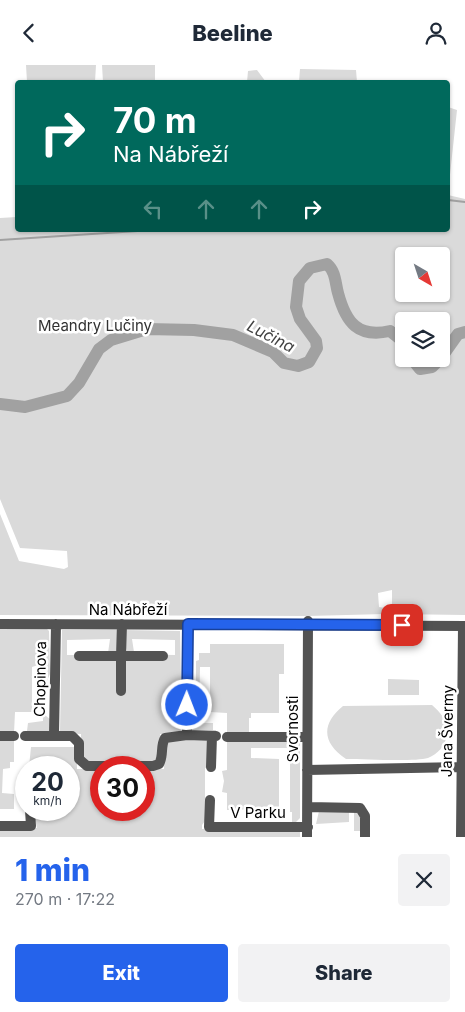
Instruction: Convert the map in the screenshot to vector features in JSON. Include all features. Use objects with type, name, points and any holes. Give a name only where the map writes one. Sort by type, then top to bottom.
[{"type":"street","name":"Na Nábřeží","points":[[0,623],[308,623],[464,626]]},
{"type":"street","name":"Svornosti","points":[[308,623],[308,832]]},
{"type":"street","name":"Chopinova","points":[[54,735],[56,624]]},
{"type":"street","points":[[121,691],[122,624]]},
{"type":"street","points":[[187,735],[188,624]]},
{"type":"street","name":"Jana Švermy","points":[[461,837],[464,626]]},
{"type":"street","points":[[79,656],[163,656]]},
{"type":"street","points":[[0,736],[54,735],[76,738],[79,743],[79,759],[87,766],[140,767],[158,764],[163,758],[163,742],[165,738],[187,735],[307,737]]},
{"type":"street","points":[[211,767],[218,736]]},
{"type":"street","points":[[307,770],[462,767]]},
{"type":"street","name":"V Parku","points":[[210,801],[209,827],[308,832]]},
{"type":"street","points":[[308,807],[358,806],[363,810],[365,816],[365,837]]},
{"type":"street","points":[[0,826],[31,826],[31,821]]},
{"type":"green space","points":[[26,65],[96,65],[95,80],[27,80]]},
{"type":"green space","points":[[102,65],[155,65],[155,80],[103,80]]},
{"type":"green space","points":[[300,69],[356,70],[357,80],[299,80]]},
{"type":"green space","points":[[257,70],[264,80],[247,80],[248,71]]},
{"type":"green space","points":[[450,108],[457,110],[450,175]]},
{"type":"green space","name":"Meandry Lučiny","points":[[450,195],[465,199],[465,615],[392,614],[392,590],[378,593],[379,607],[385,608],[385,614],[308,616],[0,615],[0,514],[19,561],[64,569],[68,567],[67,551],[20,548],[0,499],[0,218],[15,217],[15,232],[450,232]]},
{"type":"green space","points":[[0,629],[47,629],[49,631],[50,674],[46,683],[46,716],[50,719],[51,730],[47,733],[27,731],[28,723],[43,721],[41,664],[32,667],[32,712],[15,712],[14,733],[0,733]]},
{"type":"green space","points":[[62,630],[119,630],[119,647],[115,652],[108,653],[110,639],[67,640],[67,655],[74,655],[75,652],[78,653],[175,655],[175,640],[132,639],[134,652],[127,654],[123,630],[180,631],[182,729],[176,734],[160,734],[160,757],[157,762],[155,762],[155,756],[90,756],[89,764],[81,757],[81,734],[60,731]]},
{"type":"green space","points":[[210,644],[284,644],[284,674],[279,674],[279,713],[251,713],[249,733],[227,734],[227,713],[210,712],[210,667],[200,667],[199,723],[213,723],[213,730],[216,730],[216,734],[191,731],[190,720],[196,716],[196,661],[199,660],[199,653],[210,653]]},
{"type":"green space","points":[[388,679],[419,680],[419,695],[388,695]]},
{"type":"green space","points":[[432,705],[444,718],[447,726],[447,735],[445,743],[435,754],[428,758],[401,760],[346,759],[332,747],[329,740],[328,726],[343,706]]},
{"type":"green space","points":[[0,738],[14,738],[14,762],[10,762],[10,768],[3,769],[2,793],[14,794],[14,809],[0,809]]},
{"type":"green space","points":[[169,739],[216,739],[216,765],[205,768],[205,821],[202,829],[300,830],[300,837],[0,837],[0,828],[37,828],[35,821],[80,821],[80,769],[90,769],[90,821],[155,821],[155,769],[164,769],[165,745]]},
{"type":"green space","points":[[227,739],[300,742],[300,818],[296,822],[292,822],[292,812],[290,812],[290,748],[251,748],[251,758],[279,759],[279,808],[227,810],[227,793],[222,792],[224,781],[222,771],[227,770]]},
{"type":"green space","points":[[31,747],[77,747],[77,756],[30,756]]},
{"type":"green space","points":[[319,811],[349,811],[349,822],[316,824]]},
{"type":"green space","points":[[354,811],[361,816],[362,831],[354,831]]},
{"type":"waterway","points":[[450,200],[465,202]]},
{"type":"waterway","points":[[0,240],[122,232]]},
{"type":"waterway","name":"Lučina","points":[[0,404],[25,407],[67,396],[79,383],[99,349],[111,340],[147,329],[194,330],[233,335],[273,352],[284,363],[298,366],[309,362],[317,348],[316,341],[300,319],[296,307],[299,281],[310,268],[327,264],[334,274],[345,313],[355,326],[370,332],[390,331],[395,335]]},
{"type":"waterway","name":"Lučina","points":[[450,345],[458,334],[465,332]]},
{"type":"waterway","name":"Lučina","points":[[418,367],[420,369],[432,367]]},
{"type":"route","points":[[187,705],[188,624],[402,625]]}]
